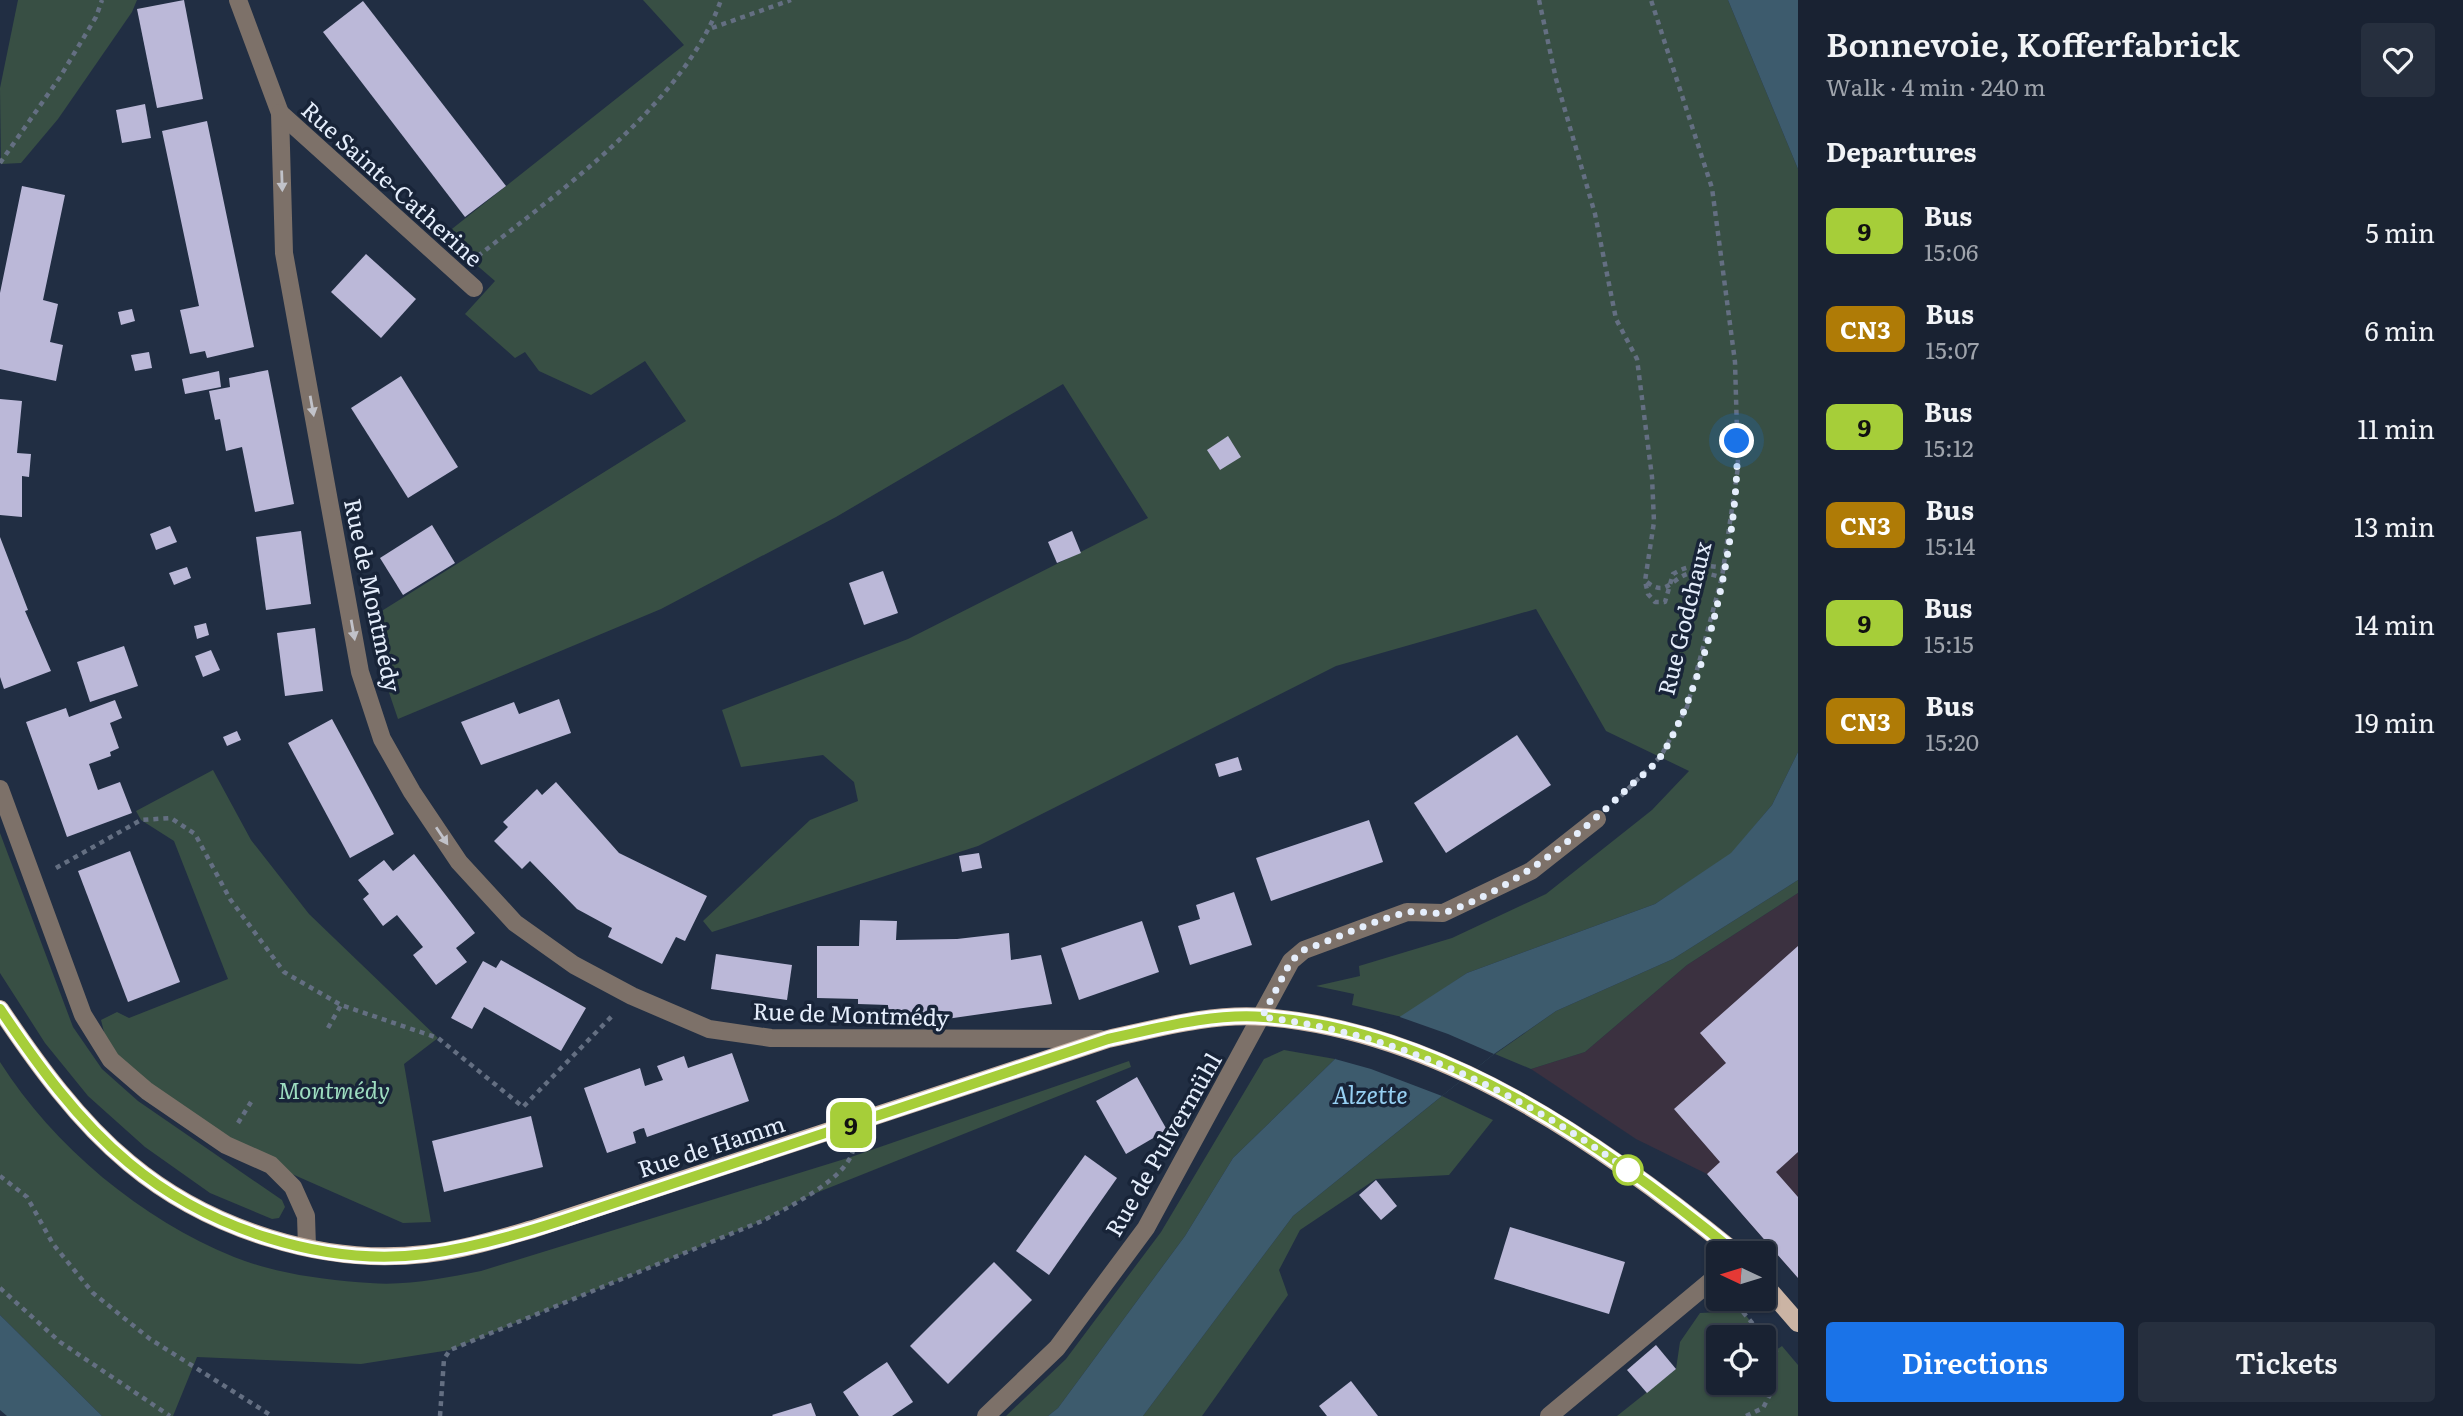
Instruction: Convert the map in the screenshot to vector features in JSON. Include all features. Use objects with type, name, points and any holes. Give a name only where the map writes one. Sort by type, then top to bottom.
[{"type":"main road","name":"Rue de Hamm","points":[[0,1009],[30,1054],[76,1111],[129,1163],[187,1204],[251,1232],[307,1247],[374,1256],[425,1254],[475,1245],[547,1225],[1108,1039],[1198,1019],[1262,1017],[1344,1030],[1429,1058],[1506,1095],[1609,1157],[1676,1204],[1721,1241]]},
{"type":"main road","points":[[1776,1298],[1798,1323]]},
{"type":"street","name":"Rue de Montmédy","points":[[238,0],[280,113],[284,253],[360,672],[382,739],[412,792],[459,862],[515,923],[574,965],[632,996],[709,1029],[771,1038],[1108,1039]]},
{"type":"street","name":"Rue Sainte-Catherine","points":[[280,113],[474,288]]},
{"type":"street","points":[[0,789],[83,1015],[111,1060],[147,1091],[226,1145],[271,1165],[293,1187],[306,1216],[307,1247]]},
{"type":"street","points":[[1262,1017],[1291,961],[1304,950],[1407,912],[1443,913],[1531,871],[1597,819]]},
{"type":"street","name":"Rue de Pulvermühl","points":[[986,1416],[1057,1348],[1146,1228],[1262,1017]]},
{"type":"street","points":[[1549,1416],[1706,1285]]},
{"type":"path","points":[[0,163],[61,77],[96,17],[102,0]]},
{"type":"path","points":[[456,274],[557,194],[665,95],[711,28],[721,0]]},
{"type":"path","points":[[711,28],[791,0]]},
{"type":"path","points":[[1539,0],[1556,79],[1595,214],[1616,319],[1637,359],[1653,477],[1654,523],[1645,581],[1648,594],[1655,602],[1665,602],[1673,574],[1685,566],[1700,564],[1724,568]]},
{"type":"path","name":"Rue Godchaux","points":[[1597,819],[1661,756],[1687,707],[1724,568],[1738,467],[1735,362],[1712,188],[1651,0]]},
{"type":"path","points":[[1645,581],[1654,588],[1670,586],[1686,574],[1722,577]]},
{"type":"path","points":[[34,881],[141,820],[171,818],[195,834],[230,899],[284,972],[341,1005],[438,1038],[523,1107],[632,996]]},
{"type":"path","points":[[328,1028],[341,1005]]},
{"type":"path","points":[[440,1416],[444,1359],[450,1350],[762,1221],[806,1197],[851,1157],[855,1141],[849,1125]]},
{"type":"path","points":[[0,1176],[27,1197],[54,1244],[93,1293],[150,1339],[272,1416]]},
{"type":"path","points":[[0,1288],[60,1342],[170,1416]]},
{"type":"path","points":[[1742,1311],[1754,1325]]},
{"type":"path","points":[[1746,1416],[1763,1408],[1770,1395]]},
{"type":"shaded area","points":[[1798,893],[1798,1278],[1776,1253],[1776,1241],[1766,1241],[1707,1174],[1636,1139],[1531,1069],[1585,1052],[1687,965]]},
{"type":"green space","points":[[18,0],[137,0],[132,12],[58,119],[21,163],[1,164],[0,88]]},
{"type":"green space","points":[[643,0],[1728,0],[1798,169],[1798,752],[1772,805],[1731,854],[1655,904],[1467,973],[1402,1017],[1352,1005],[1354,994],[1316,986],[1360,976],[1359,966],[1452,938],[1546,894],[1652,810],[1689,771],[1606,731],[1536,609],[1336,666],[978,846],[712,932],[703,921],[810,820],[858,801],[854,782],[823,755],[741,767],[722,710],[908,639],[1148,518],[1063,384],[836,517],[661,609],[398,719],[381,669],[372,617],[686,421],[645,361],[591,395],[539,371],[525,352],[515,358],[465,314],[495,281],[443,236],[684,45]]},
{"type":"green space","name":"Montmédy","points":[[213,770],[251,840],[309,914],[438,1038],[404,1064],[431,1222],[403,1223],[226,1145],[111,1060],[101,1020],[117,1012],[129,1018],[228,979],[174,841],[141,820],[136,811]]},
{"type":"green space","points":[[0,833],[73,1027],[102,1069],[138,1101],[282,1200],[285,1207],[279,1218],[272,1219],[210,1193],[145,1147],[88,1096],[45,1043],[0,973]]},
{"type":"green space","points":[[1798,880],[1798,893],[1687,965],[1585,1052],[1531,1069],[1495,1054],[1556,1011],[1673,959]]},
{"type":"green space","points":[[1284,1050],[1335,1059],[1233,1158],[1185,1236],[1058,1408],[1048,1416],[1006,1416],[1066,1359],[1161,1232],[1264,1059]]},
{"type":"green space","points":[[1129,1061],[1131,1067],[806,1197],[762,1221],[450,1350],[361,1364],[197,1357],[173,1416],[102,1416],[0,1315],[0,1062],[46,1123],[73,1151],[133,1201],[166,1222],[234,1257],[267,1268],[319,1278],[384,1284],[426,1281],[481,1271],[851,1157]]},
{"type":"green space","points":[[1442,1096],[1493,1120],[1449,1175],[1376,1179],[1300,1230],[1279,1270],[1288,1295],[1202,1416],[1143,1416],[1293,1216]]},
{"type":"green space","points":[[1742,1311],[1754,1325],[1706,1325],[1706,1395],[1776,1395],[1776,1350],[1782,1346],[1798,1365],[1798,1416],[1617,1416],[1676,1369],[1680,1342],[1700,1313]]},
{"type":"water","points":[[1728,0],[1798,0],[1798,169]]},
{"type":"water","name":"Alzette","points":[[1798,752],[1798,880],[1673,959],[1556,1011],[1494,1054],[1293,1216],[1143,1416],[1048,1416],[1058,1408],[1185,1236],[1233,1158],[1335,1059],[1467,973],[1655,904],[1731,853],[1772,805]]},
{"type":"water","points":[[0,1315],[102,1416],[7,1416],[0,1410]]},
{"type":"pier","points":[[1397,1016],[1494,1054],[1442,1096],[1371,1069],[1335,1059],[1342,1050]]},
{"type":"building","points":[[184,0],[203,99],[157,108],[137,9]]},
{"type":"building","points":[[363,1],[506,186],[465,217],[323,32]]},
{"type":"building","points":[[145,104],[151,138],[122,143],[116,110]]},
{"type":"building","points":[[207,121],[254,347],[207,358],[205,351],[190,354],[180,310],[199,306],[162,131]]},
{"type":"building","points":[[22,186],[65,195],[43,300],[58,304],[50,342],[63,345],[56,381],[0,369],[0,293]]},
{"type":"building","points":[[366,254],[416,299],[381,338],[331,292]]},
{"type":"building","points":[[132,309],[135,321],[121,325],[118,312]]},
{"type":"building","points":[[149,352],[152,368],[135,371],[131,355]]},
{"type":"building","points":[[268,370],[294,504],[255,512],[242,447],[226,451],[220,419],[215,420],[209,391],[230,387],[229,378]]},
{"type":"building","points":[[219,371],[221,387],[185,394],[182,379]]},
{"type":"building","points":[[401,376],[458,467],[408,498],[351,408]]},
{"type":"building","points":[[0,399],[22,401],[17,453],[31,454],[29,477],[22,476],[22,517],[0,515]]},
{"type":"building","points":[[1228,436],[1241,457],[1220,470],[1207,450]]},
{"type":"building","points":[[432,525],[455,563],[403,595],[380,558]]},
{"type":"building","points":[[170,526],[177,542],[156,550],[150,534]]},
{"type":"building","points":[[301,531],[311,604],[266,610],[256,537]]},
{"type":"building","points":[[1072,531],[1081,553],[1057,563],[1048,542]]},
{"type":"building","points":[[0,537],[28,610],[25,611],[51,671],[4,689],[0,677]]},
{"type":"building","points":[[187,567],[191,578],[174,585],[169,573]]},
{"type":"building","points":[[883,571],[898,613],[864,625],[849,583]]},
{"type":"building","points":[[206,623],[209,635],[197,639],[194,626]]},
{"type":"building","points":[[315,628],[323,691],[285,696],[277,633]]},
{"type":"building","points":[[124,646],[138,686],[90,702],[77,662]]},
{"type":"building","points":[[211,650],[220,670],[203,677],[195,656]]},
{"type":"building","points":[[559,699],[571,733],[481,765],[461,722],[514,702],[519,714]]},
{"type":"building","points":[[115,700],[122,718],[110,723],[119,748],[110,752],[111,756],[89,764],[98,790],[120,782],[132,813],[67,837],[26,722],[66,708],[69,717]]},
{"type":"building","points":[[332,719],[394,834],[350,858],[288,743]]},
{"type":"building","points":[[237,731],[241,740],[227,746],[223,737]]},
{"type":"building","points":[[1517,735],[1551,785],[1446,853],[1414,803]]},
{"type":"building","points":[[1238,757],[1242,770],[1219,777],[1215,764]]},
{"type":"building","points":[[556,782],[619,853],[707,896],[685,941],[676,937],[662,964],[608,937],[612,928],[577,909],[530,861],[522,869],[494,841],[508,827],[503,822],[537,789],[542,795]]},
{"type":"building","points":[[1369,820],[1383,862],[1271,901],[1256,858]]},
{"type":"building","points":[[130,851],[180,982],[128,1002],[78,871]]},
{"type":"building","points":[[979,853],[982,868],[962,872],[959,856]]},
{"type":"building","points":[[414,854],[475,933],[456,948],[467,962],[436,985],[413,955],[423,947],[397,915],[383,926],[363,899],[369,894],[358,880],[384,860],[393,871]]},
{"type":"building","points":[[1234,892],[1252,945],[1190,965],[1178,926],[1200,919],[1196,905]]},
{"type":"building","points":[[860,920],[897,921],[896,940],[957,939],[1009,933],[1011,960],[1041,955],[1052,1004],[918,1023],[888,1023],[888,1005],[858,1004],[858,999],[817,998],[817,946],[859,946]]},
{"type":"building","points":[[1142,921],[1159,972],[1079,1000],[1061,948]]},
{"type":"building","points":[[1798,946],[1798,1152],[1776,1172],[1798,1197],[1798,1278],[1776,1253],[1776,1241],[1766,1241],[1707,1174],[1720,1162],[1674,1109],[1726,1063],[1700,1033]]},
{"type":"building","points":[[716,954],[792,965],[787,1000],[711,989]]},
{"type":"building","points":[[501,960],[586,1008],[561,1051],[484,1007],[472,1029],[451,1018],[483,961],[496,968]]},
{"type":"building","points":[[732,1053],[749,1101],[647,1137],[644,1128],[640,1129],[633,1132],[636,1143],[607,1153],[584,1088],[640,1068],[645,1086],[663,1080],[657,1066],[684,1056],[688,1068]]},
{"type":"building","points":[[1137,1077],[1167,1130],[1126,1154],[1096,1101]]},
{"type":"building","points":[[531,1116],[543,1167],[444,1192],[432,1141]]},
{"type":"building","points":[[1085,1155],[1117,1178],[1049,1275],[1016,1251]]},
{"type":"building","points":[[1376,1180],[1397,1206],[1381,1220],[1359,1195]]},
{"type":"building","points":[[1510,1227],[1625,1262],[1609,1314],[1494,1279]]},
{"type":"building","points":[[994,1262],[1032,1300],[948,1384],[910,1346]]},
{"type":"building","points":[[1656,1345],[1676,1369],[1647,1393],[1627,1370]]},
{"type":"building","points":[[887,1362],[913,1402],[892,1416],[859,1416],[843,1392]]},
{"type":"building","points":[[1351,1381],[1378,1416],[1327,1416],[1319,1406]]},
{"type":"building","points":[[811,1403],[816,1416],[772,1415]]},
{"type":"bus line","name":"9","points":[[0,1009],[30,1054],[76,1111],[129,1163],[187,1204],[251,1232],[307,1247],[374,1256],[425,1254],[475,1245],[560,1221],[1108,1039],[1198,1019],[1262,1017],[1301,1021],[1363,1035],[1468,1075],[1609,1157],[1676,1204],[1721,1241]]},
{"type":"route","points":[[1628,1170],[1632,1173],[1506,1095],[1429,1058],[1344,1030],[1301,1021],[1262,1017],[1291,961],[1304,950],[1407,912],[1443,913],[1531,871],[1597,819],[1661,756],[1687,707],[1711,627],[1724,568],[1738,467],[1737,441]]}]
